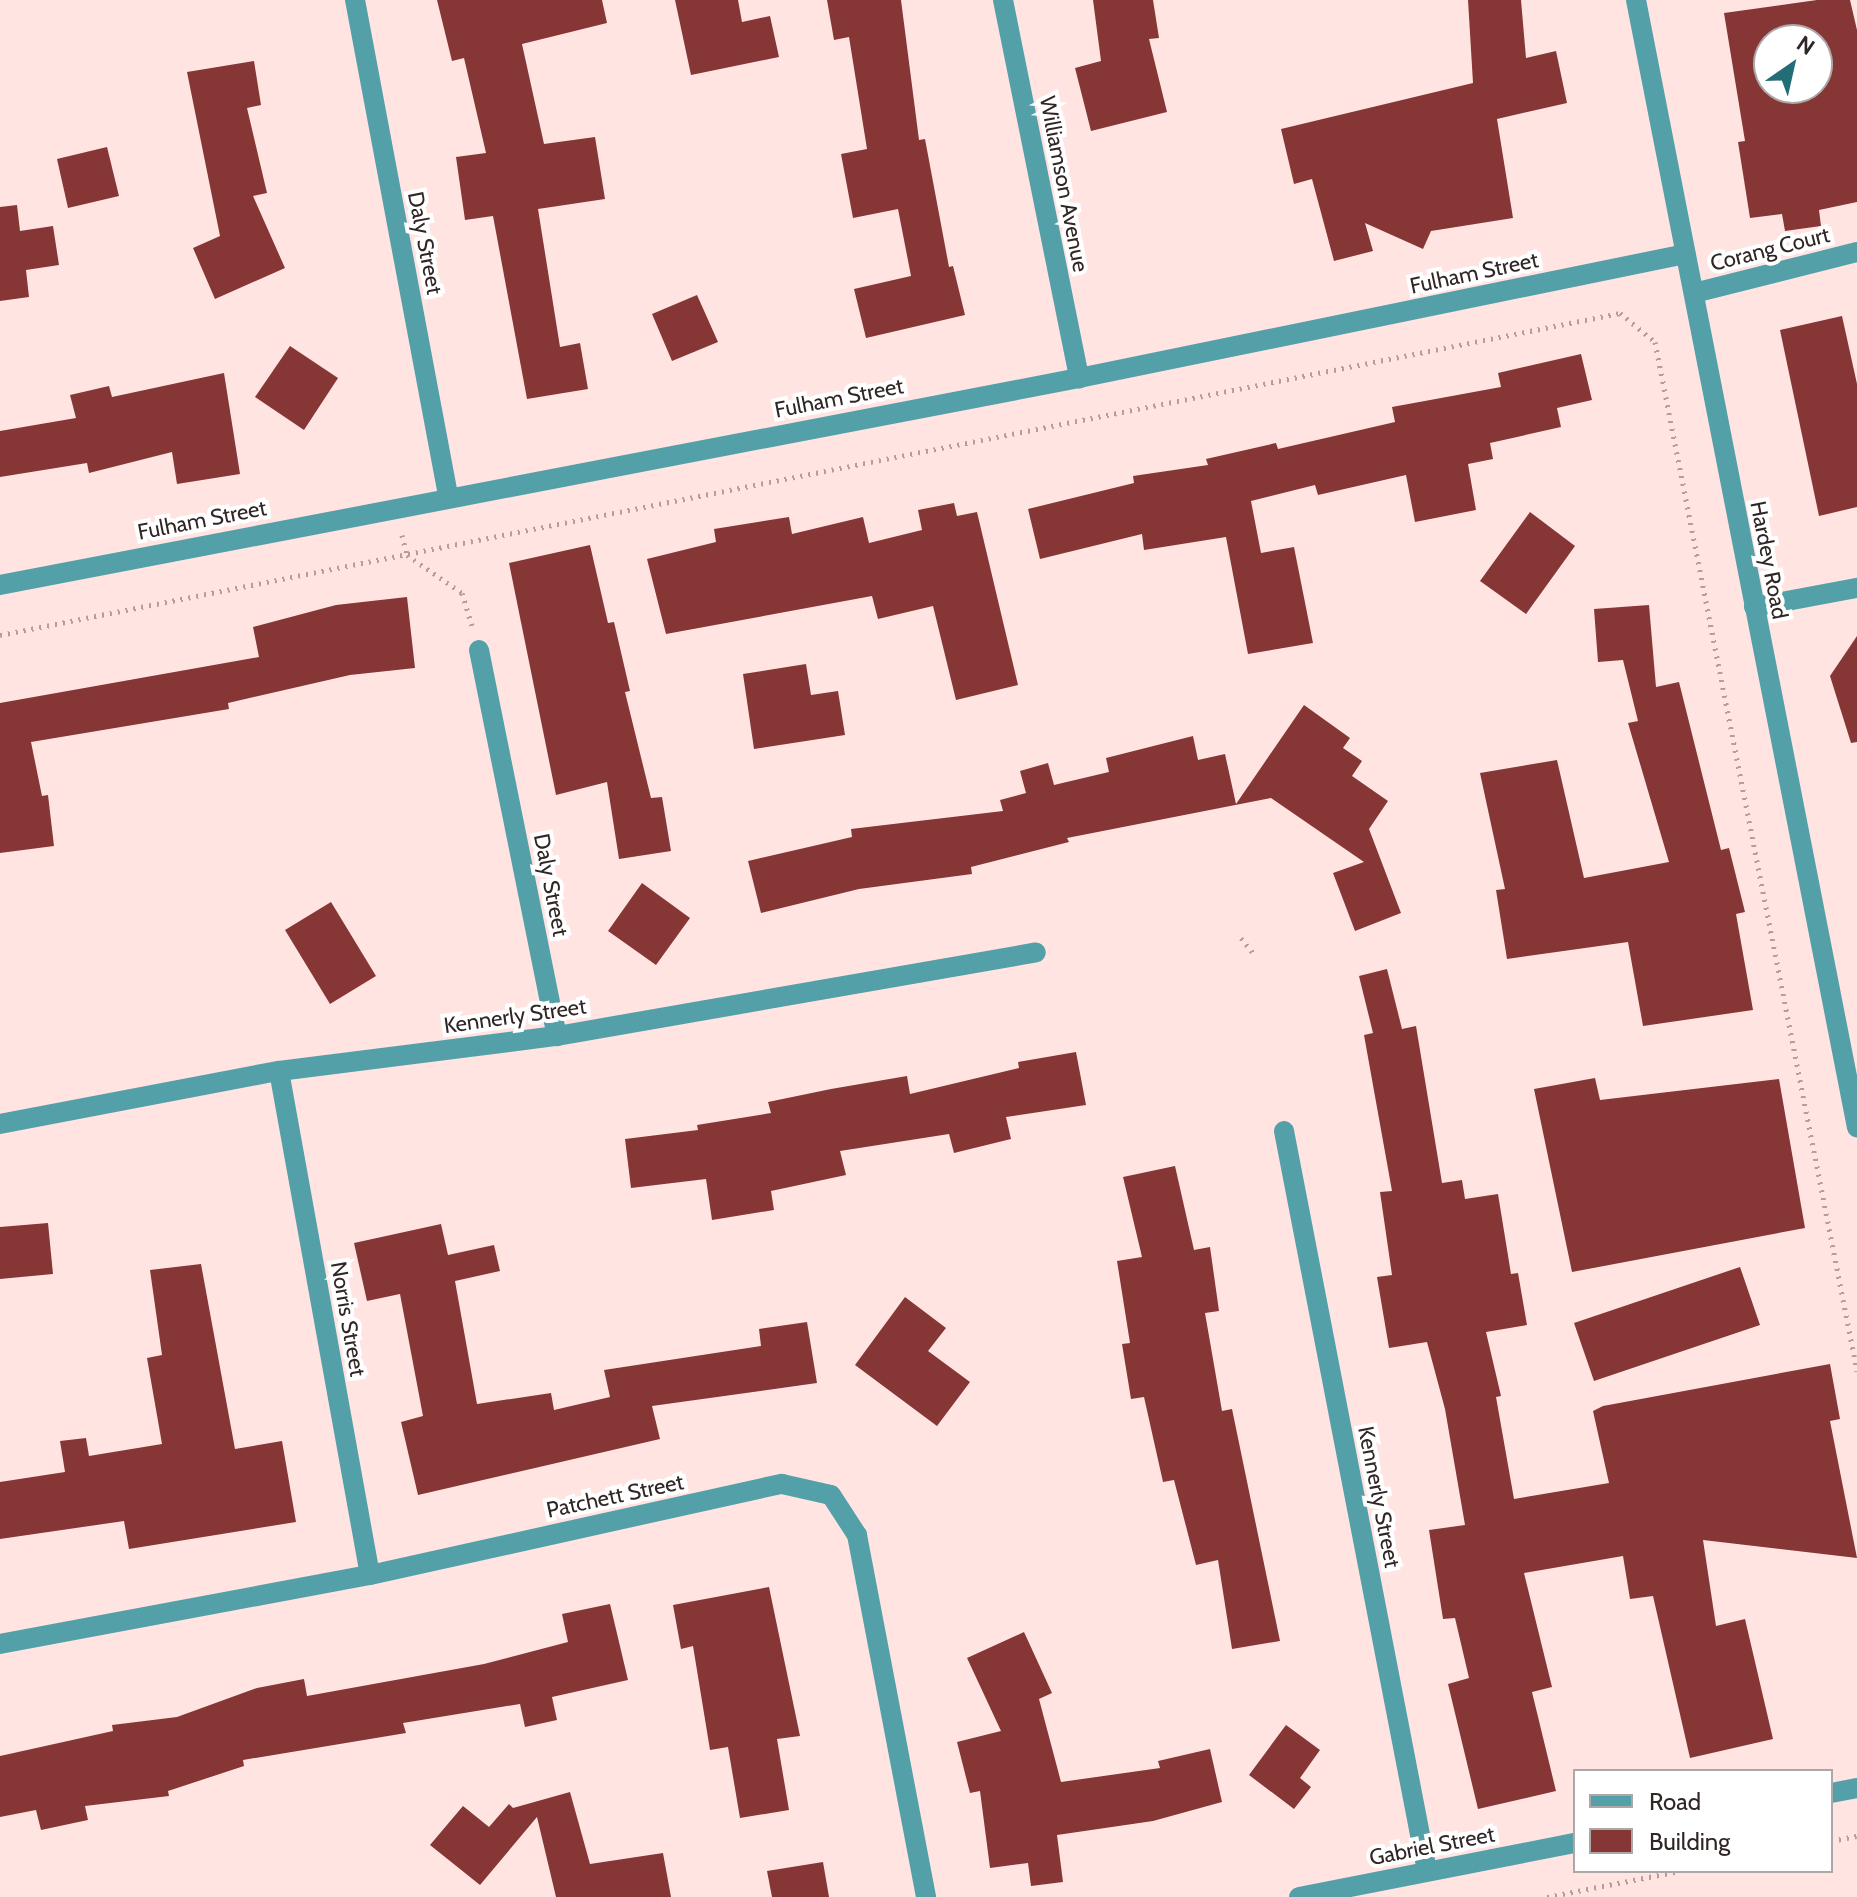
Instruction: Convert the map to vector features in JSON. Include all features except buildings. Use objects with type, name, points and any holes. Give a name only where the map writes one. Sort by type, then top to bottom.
[{"type":"street","name":"Daly Street","points":[[355,0],[448,495]]},
{"type":"street","name":"Williamson Avenue","points":[[1003,0],[1079,378]]},
{"type":"street","name":"Hardey Road","points":[[1636,0],[1857,1128]]},
{"type":"street","name":"Corang Court","points":[[1694,293],[1857,252]]},
{"type":"street","name":"Fulham Street","points":[[0,585],[448,495],[1079,378],[1685,254]]},
{"type":"street","points":[[1754,607],[1857,588]]},
{"type":"street","name":"Daly Street","points":[[479,650],[557,1036]]},
{"type":"street","name":"Kennerly Street","points":[[0,1124],[279,1071],[557,1036],[1036,952]]},
{"type":"street","name":"Norris Street","points":[[279,1071],[370,1575]]},
{"type":"street","name":"Kennerly Street","points":[[1284,1131],[1427,1871]]},
{"type":"street","name":"Patchett Street","points":[[0,1644],[370,1575],[782,1484],[831,1495],[857,1535],[926,1897]]},
{"type":"street","points":[[1833,1793],[1857,1788]]},
{"type":"street","name":"Gabriel Street","points":[[1299,1897],[1573,1843]]},
{"type":"path","points":[[0,635],[1620,313],[1655,342],[1857,1371]]},
{"type":"path","points":[[448,495],[402,532],[407,555],[462,593],[479,650]]},
{"type":"path","points":[[1241,938],[1255,955]]},
{"type":"path","points":[[1833,1841],[1857,1836]]},
{"type":"path","points":[[1547,1897],[1669,1873]]}]
